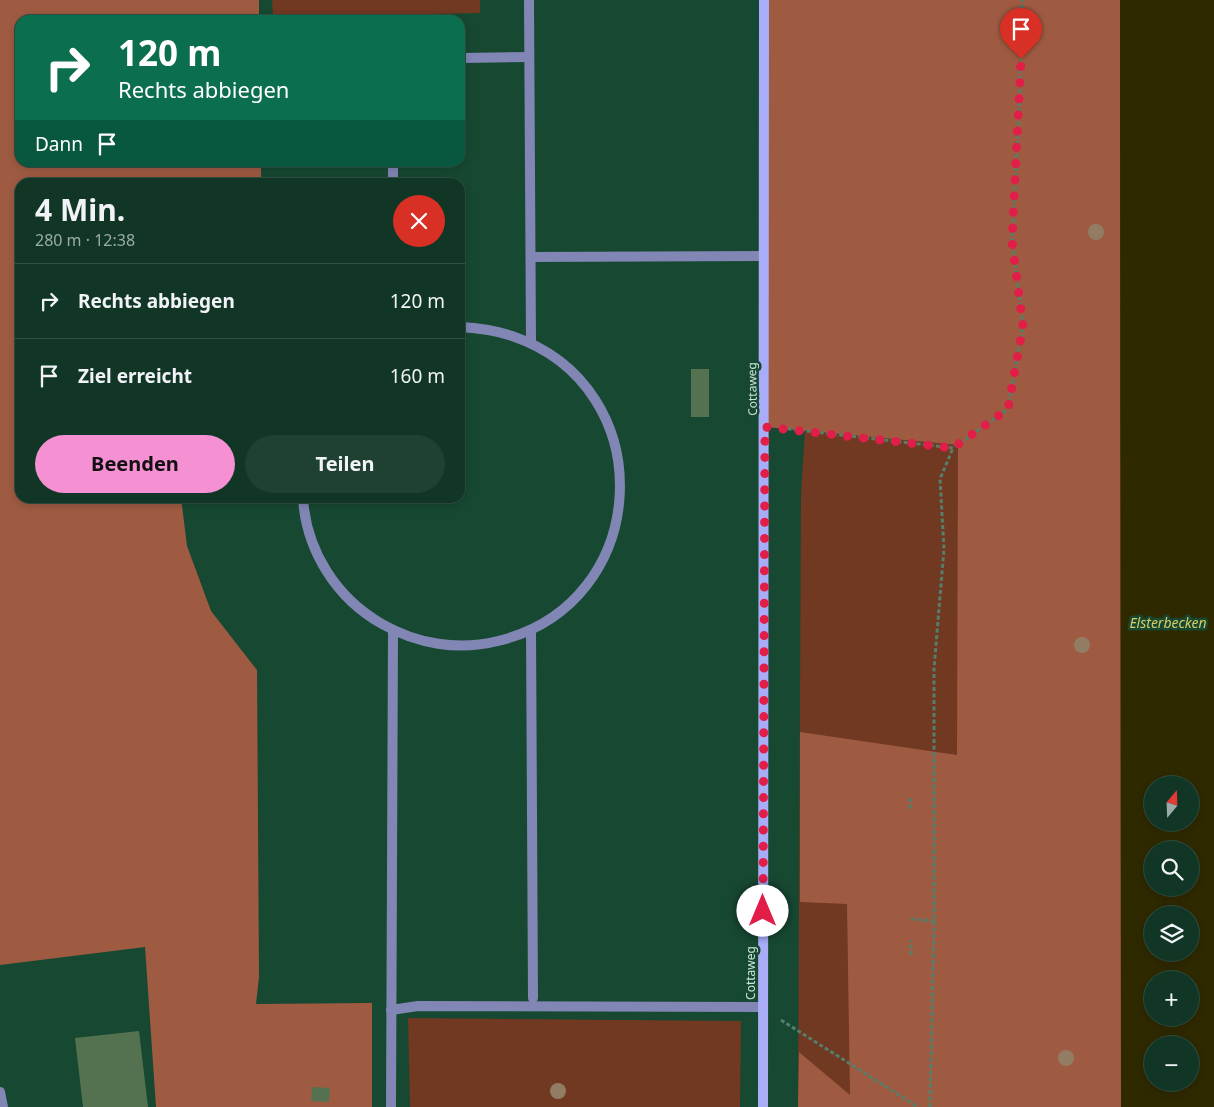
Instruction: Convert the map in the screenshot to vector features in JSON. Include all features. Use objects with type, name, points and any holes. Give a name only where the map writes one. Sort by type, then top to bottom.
[{"type":"street","name":"Cottaweg","points":[[763,1107],[764,0]]},
{"type":"lane","points":[[529,0],[531,344]]},
{"type":"lane","points":[[465,58],[528,57]]},
{"type":"lane","points":[[531,257],[763,256]]},
{"type":"lane","points":[[304,503],[308,529],[315,549],[336,585],[370,617],[392,630],[424,641],[463,646],[483,645],[531,630],[560,612],[576,598],[602,564],[617,523],[621,485],[616,444],[600,407],[573,373],[561,362],[531,344],[488,330],[465,328]]},
{"type":"lane","points":[[391,1107],[392,630]]},
{"type":"lane","points":[[531,630],[531,976],[533,998]]},
{"type":"lane","points":[[391,1010],[418,1006],[762,1008]]},
{"type":"lane","points":[[0,1092],[3,1107]]},
{"type":"path","points":[[930,1107],[934,920],[934,669],[944,549],[940,479],[953,448],[1008,409],[1023,326],[1012,241],[1019,118],[1022,0]]},
{"type":"path","points":[[765,427],[953,448]]},
{"type":"path","points":[[910,798],[910,811]]},
{"type":"path","points":[[911,918],[934,920]]},
{"type":"path","points":[[911,940],[911,955]]},
{"type":"path","points":[[762,1008],[918,1107]]},
{"type":"shaded area","points":[[0,0],[259,0],[259,15],[15,15],[15,167],[261,167],[261,178],[15,178],[15,503],[182,503],[187,546],[211,611],[257,670],[259,977],[256,1004],[372,1003],[372,1107],[156,1107],[145,947],[0,965]]},
{"type":"shaded area","points":[[272,0],[480,0],[480,13],[273,15]]},
{"type":"shaded area","points":[[766,0],[1120,0],[1121,1107],[798,1107],[799,1052],[850,1095],[847,904],[800,902],[800,732],[957,755],[958,445],[765,427]]},
{"type":"shaded area","points":[[805,431],[1121,460],[1121,1107],[798,1107],[801,494]]},
{"type":"shaded area","points":[[408,1018],[741,1021],[740,1107],[410,1107]]},
{"type":"water","name":"Elsterbecken","points":[[1120,0],[1214,0],[1214,1107],[1121,1107]]},
{"type":"building","points":[[691,369],[709,369],[709,417],[691,417]]},
{"type":"building","points":[[139,1031],[148,1107],[83,1107],[75,1038]]},
{"type":"building","points":[[312,1087],[330,1088],[329,1102],[311,1101]]},
{"type":"route","points":[[763,911],[765,427],[953,448],[1008,409],[1023,326],[1012,241],[1021,59]]}]
